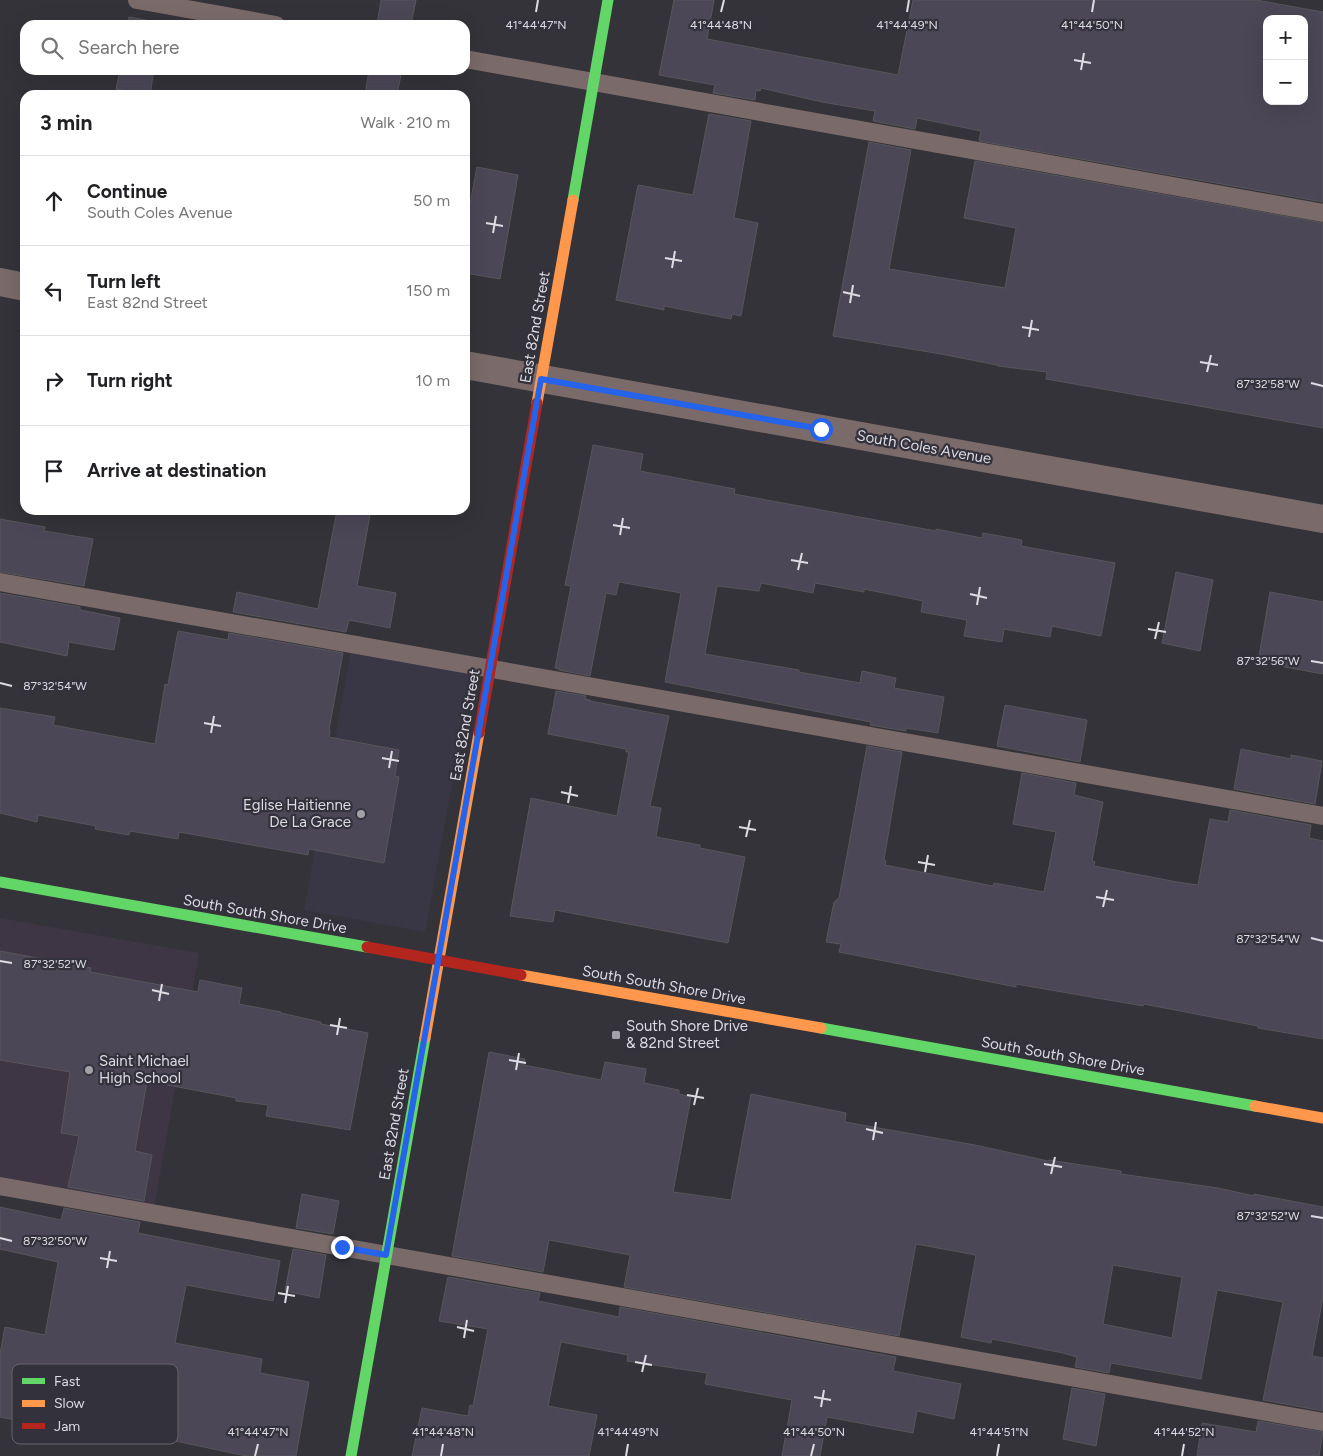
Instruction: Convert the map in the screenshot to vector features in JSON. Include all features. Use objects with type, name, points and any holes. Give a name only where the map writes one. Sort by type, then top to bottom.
[{"type":"street","name":"East 82nd Street","points":[[351,1456],[608,0]]},
{"type":"street","points":[[0,282],[20,286]]},
{"type":"street","name":"South Coles Avenue","points":[[470,366],[1323,519]]},
{"type":"street","name":"South South Shore Drive","points":[[0,882],[1323,1118]]},
{"type":"lane","points":[[137,0],[248,20]]},
{"type":"lane","points":[[470,60],[1323,213]]},
{"type":"lane","points":[[0,582],[1323,816]]},
{"type":"lane","points":[[0,1186],[1323,1422]]},
{"type":"shaded area","points":[[352,644],[474,665],[425,932],[304,910]]},
{"type":"shaded area","name":"Saint Michael High School","points":[[0,918],[199,953],[153,1213],[0,1186]]},
{"type":"building","points":[[381,0],[416,0],[412,20],[378,20]]},
{"type":"building","points":[[674,0],[714,0],[707,39],[898,75],[913,0],[1256,0],[1323,12],[1323,202],[979,141],[981,131],[917,118],[915,129],[873,121],[875,111],[822,102],[761,88],[760,91],[756,90],[755,100],[713,93],[715,85],[659,75]]},
{"type":"building","points":[[129,17],[146,20],[129,20]]},
{"type":"building","points":[[119,75],[153,75],[151,90],[116,89]]},
{"type":"building","points":[[368,75],[401,75],[398,90],[366,90]]},
{"type":"building","points":[[709,114],[751,121],[734,218],[758,223],[741,316],[732,314],[731,319],[664,306],[664,310],[616,300],[638,185],[693,195]]},
{"type":"building","points":[[869,142],[911,150],[889,269],[1005,288],[1016,228],[964,218],[975,161],[1323,223],[1323,428],[1046,379],[1047,372],[998,366],[941,354],[833,336]]},
{"type":"building","points":[[477,167],[518,175],[500,279],[470,274],[470,204]]},
{"type":"building","points":[[593,445],[643,454],[640,471],[735,489],[734,494],[936,531],[936,529],[982,538],[983,533],[1022,540],[1021,546],[1115,563],[1101,636],[1052,626],[1050,637],[1004,629],[1002,642],[964,636],[967,620],[921,612],[923,601],[864,589],[864,592],[815,583],[813,593],[761,583],[759,591],[717,586],[705,654],[799,670],[799,672],[860,683],[862,671],[896,678],[894,688],[944,697],[938,733],[906,728],[906,731],[870,725],[871,722],[665,682],[681,593],[619,582],[616,595],[606,593],[590,676],[559,670],[555,668],[571,586],[565,585]]},
{"type":"building","points":[[336,515],[370,515],[357,586],[396,593],[390,628],[349,620],[346,632],[233,612],[237,592],[318,609]]},
{"type":"building","points":[[0,519],[45,527],[44,531],[93,539],[84,586],[0,572]]},
{"type":"building","points":[[1176,572],[1213,580],[1200,651],[1162,643]]},
{"type":"building","points":[[1270,592],[1323,602],[1323,674],[1258,662]]},
{"type":"building","points":[[0,593],[80,607],[80,610],[120,618],[114,650],[69,642],[67,656],[0,642]]},
{"type":"building","points":[[178,631],[228,640],[229,633],[343,653],[329,737],[399,750],[395,776],[399,777],[384,863],[309,849],[308,855],[179,832],[178,839],[130,831],[129,835],[95,829],[96,826],[38,815],[37,822],[0,813],[0,708],[55,717],[53,725],[155,744],[165,684],[168,685]]},
{"type":"building","points":[[556,691],[586,696],[585,699],[590,701],[669,716],[650,806],[661,808],[656,837],[700,845],[700,848],[745,857],[728,943],[555,910],[553,922],[510,916],[531,798],[617,816],[629,752],[626,752],[626,749],[548,734]]},
{"type":"building","points":[[1005,705],[1087,720],[1080,762],[997,746]]},
{"type":"building","points":[[867,746],[902,752],[884,860],[886,861],[885,865],[993,886],[994,883],[1044,892],[1056,832],[1013,824],[1022,773],[1076,783],[1074,795],[1103,802],[1092,861],[1095,862],[1094,866],[1177,882],[1198,885],[1210,819],[1228,822],[1230,810],[1311,825],[1309,838],[1323,841],[1323,1039],[1258,1028],[1258,1026],[1144,1004],[1143,1006],[1016,984],[1016,987],[839,952],[841,944],[826,942],[834,902],[839,898]]},
{"type":"building","points":[[1241,749],[1291,759],[1291,755],[1322,761],[1315,804],[1234,789]]},
{"type":"building","points":[[0,951],[91,968],[90,972],[198,992],[200,980],[242,988],[239,1004],[281,1012],[321,1022],[321,1024],[368,1033],[350,1130],[266,1116],[268,1105],[236,1101],[236,1098],[147,1081],[135,1151],[152,1155],[144,1201],[68,1187],[79,1136],[61,1133],[70,1072],[0,1060]]},
{"type":"building","points":[[489,1052],[525,1059],[524,1065],[601,1080],[605,1062],[646,1069],[644,1083],[679,1090],[679,1094],[691,1097],[673,1192],[731,1200],[751,1094],[846,1113],[845,1122],[975,1145],[1048,1161],[1121,1171],[1121,1174],[1218,1188],[1323,1207],[1323,1297],[1312,1356],[1323,1358],[1323,1411],[1263,1400],[1283,1302],[1217,1290],[1201,1379],[1111,1363],[1109,1373],[1075,1367],[1077,1357],[1063,1353],[992,1339],[991,1343],[961,1337],[976,1255],[916,1244],[899,1336],[624,1287],[630,1255],[549,1240],[543,1272],[452,1256]],"holes":[[[1113,1265],[1182,1277],[1172,1338],[1103,1324]]]},
{"type":"building","points":[[302,1194],[339,1201],[333,1234],[296,1228]]},
{"type":"building","points":[[0,1207],[61,1220],[64,1208],[140,1222],[138,1233],[280,1261],[273,1301],[186,1285],[175,1343],[262,1359],[260,1373],[309,1382],[296,1456],[246,1456],[178,1442],[178,1364],[12,1364],[12,1419],[0,1417],[0,1354],[5,1327],[45,1335],[58,1262],[0,1249]]},
{"type":"building","points":[[293,1249],[326,1255],[319,1298],[285,1291]]},
{"type":"building","points":[[448,1277],[540,1293],[538,1301],[619,1317],[620,1307],[896,1357],[893,1371],[961,1384],[954,1419],[917,1411],[913,1433],[827,1417],[820,1456],[782,1456],[792,1400],[705,1384],[707,1373],[627,1361],[628,1355],[561,1342],[548,1406],[597,1415],[589,1456],[412,1456],[422,1408],[468,1416],[470,1405],[473,1406],[488,1329],[439,1321]]},
{"type":"building","points":[[1072,1388],[1105,1394],[1096,1446],[1063,1439]]},
{"type":"building","points":[[1258,1421],[1323,1432],[1319,1456],[1197,1456],[1202,1423],[1256,1432]]},
{"type":"traffic: fast","points":[[573,200],[608,0]]},
{"type":"traffic: fast","points":[[0,882],[367,947]]},
{"type":"traffic: fast","points":[[821,1028],[1255,1106]]},
{"type":"traffic: fast","points":[[351,1456],[425,1038]]},
{"type":"traffic: slow","points":[[537,403],[573,200]]},
{"type":"traffic: slow","points":[[425,1038],[479,733]]},
{"type":"traffic: slow","points":[[521,975],[821,1028]]},
{"type":"traffic: slow","points":[[1255,1106],[1323,1118]]},
{"type":"traffic: jam","points":[[479,733],[537,403]]},
{"type":"traffic: jam","points":[[367,947],[521,975]]},
{"type":"place","name":"Eglise Haitienne De La Grace","points":[[361,814]]},
{"type":"place","name":"South Shore Drive & 82nd Street","points":[[616,1035]]},
{"type":"place","name":"Saint Michael High School","points":[[89,1070]]},
{"type":"route","points":[[342,1247],[386,1255],[541,379],[821,429]]}]
